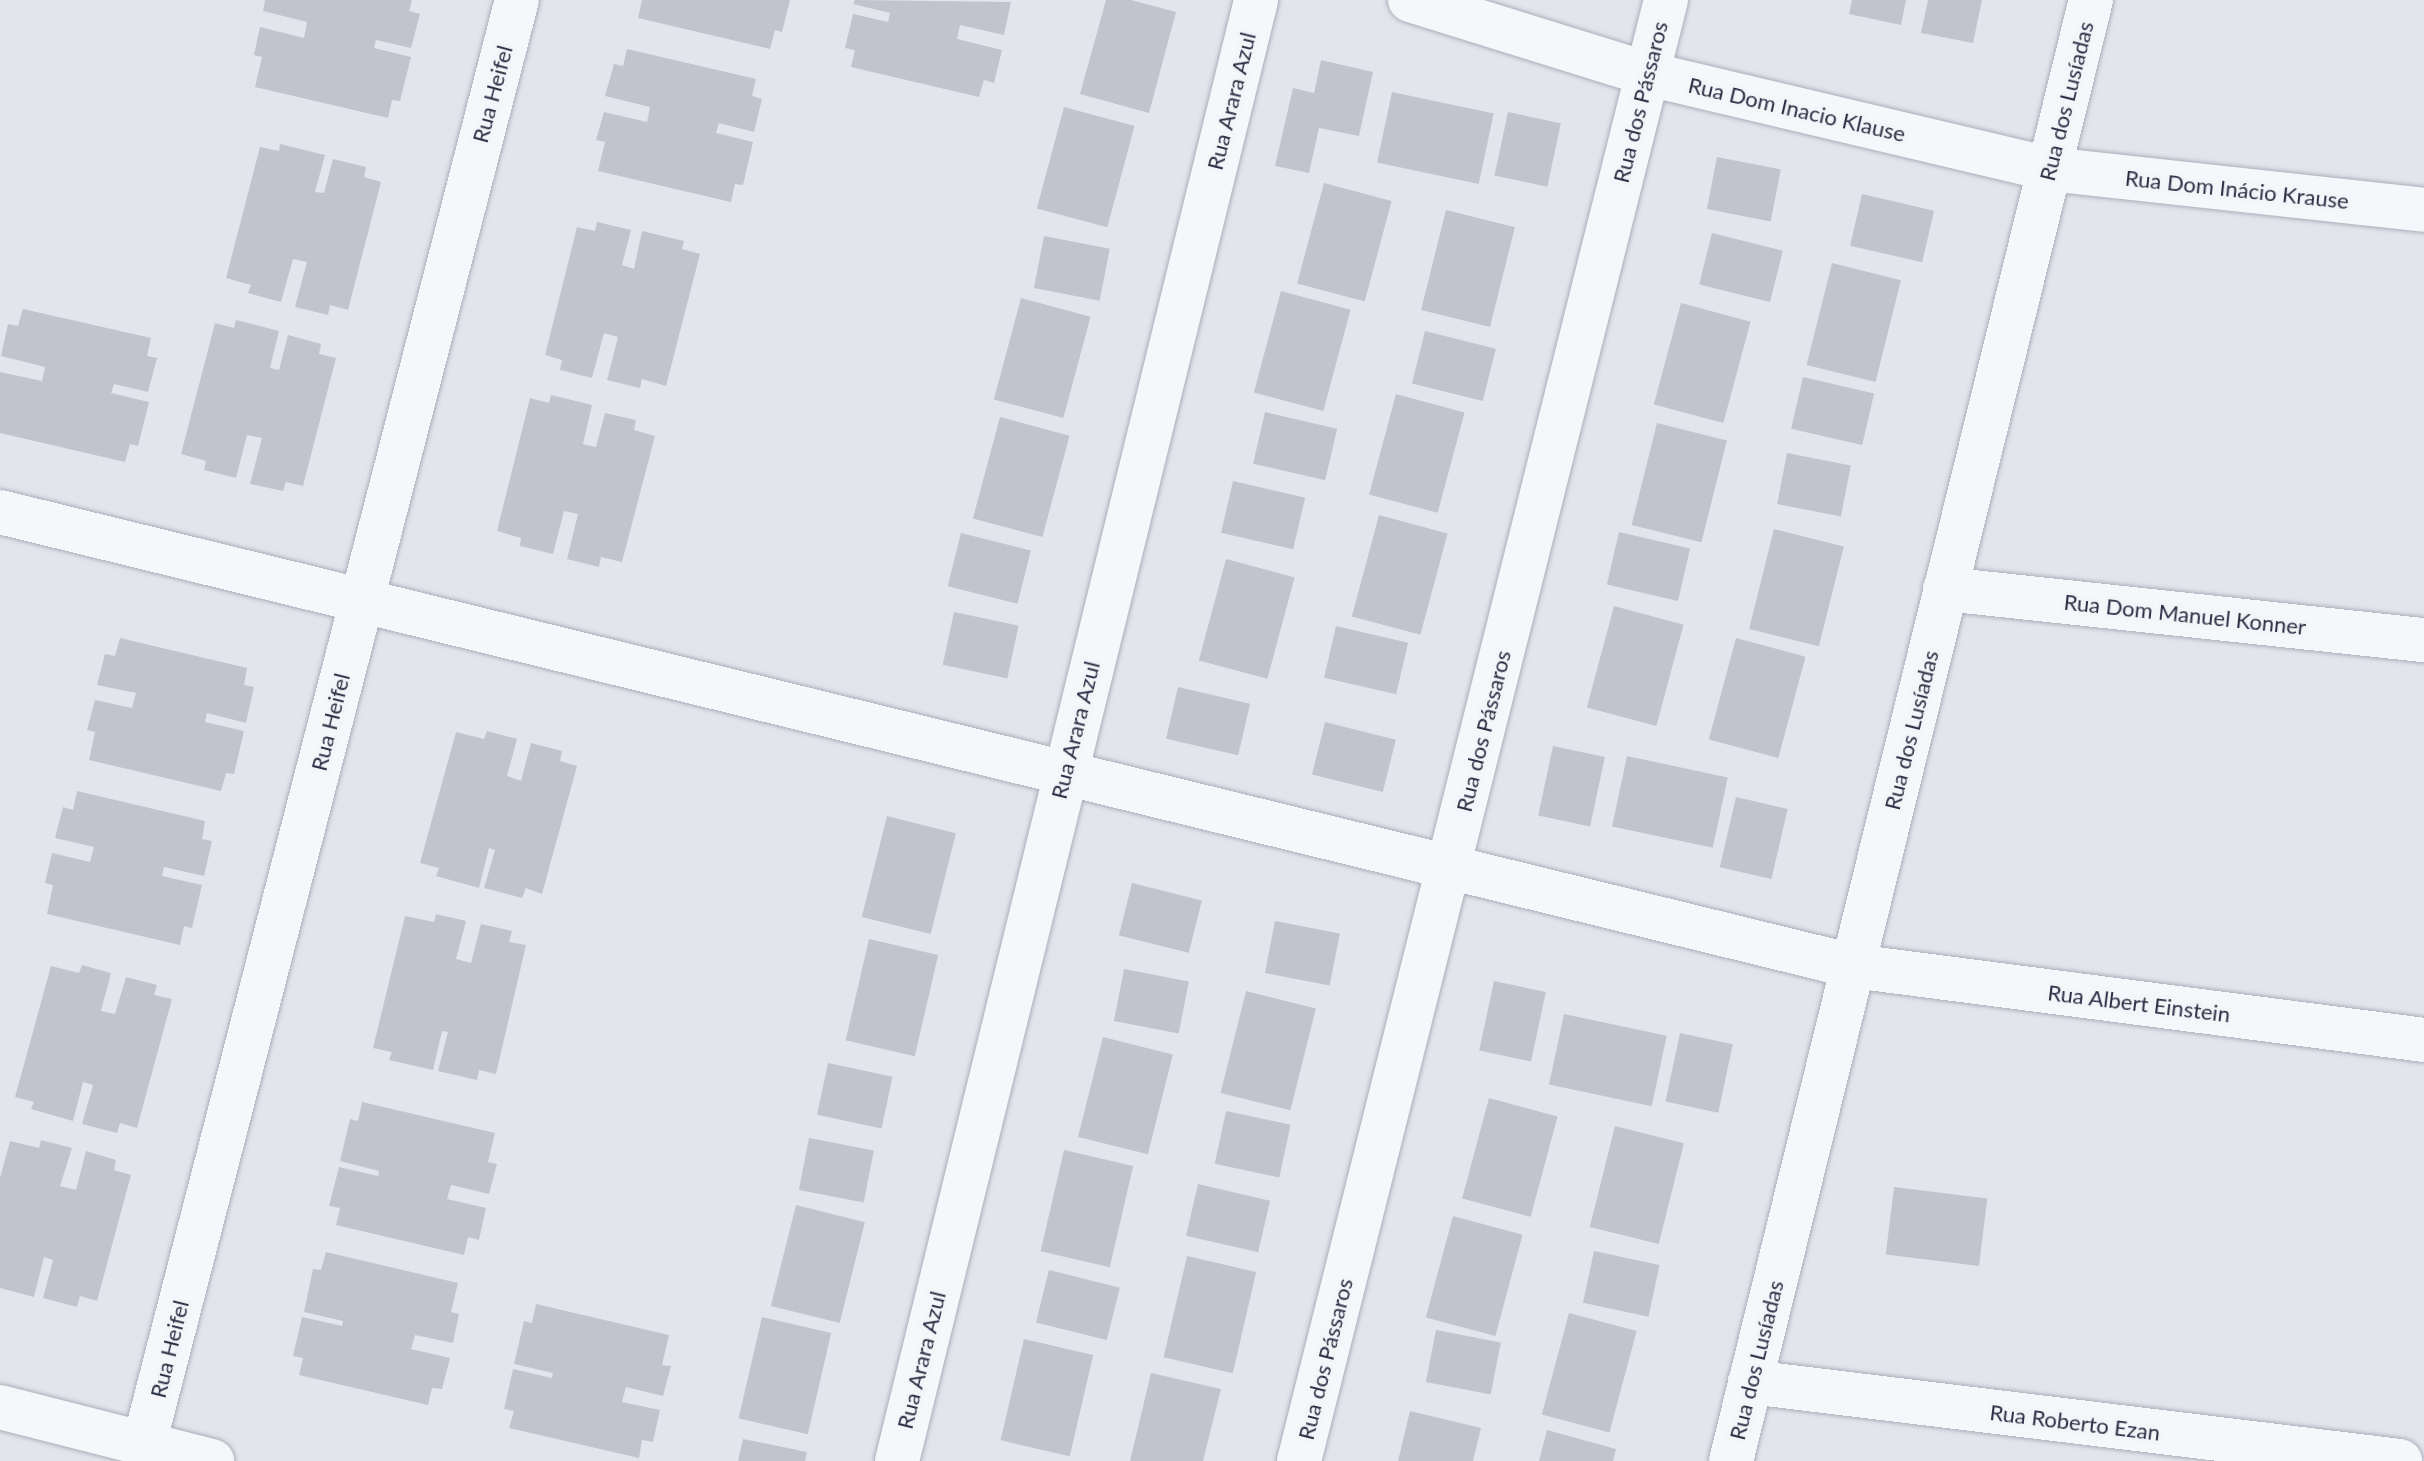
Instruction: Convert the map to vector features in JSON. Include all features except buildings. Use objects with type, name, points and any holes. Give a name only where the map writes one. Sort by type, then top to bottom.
[{"type":"street","name":"Rua Heifel","points":[[144,1444],[517,0]]},
{"type":"street","name":"Rua Arara Azul","points":[[897,1461],[1256,0]]},
{"type":"street","name":"Rua Dom Inacio Klause","points":[[1410,0],[1648,74],[2049,169]]},
{"type":"street","name":"Rua dos Pássaros","points":[[1299,1461],[1666,0]]},
{"type":"street","name":"Rua dos Lusíadas","points":[[1731,1461],[2091,0]]},
{"type":"street","name":"Rua Dom Inácio Krause","points":[[2049,169],[2424,210]]},
{"type":"street","name":"Rua Albert Einstein","points":[[0,512],[1853,966],[2424,1040]]},
{"type":"street","name":"Rua Dom Manuel Konner","points":[[1945,589],[2424,640]]},
{"type":"street","name":"Rua Roberto Ezan","points":[[1750,1382],[2400,1461]]},
{"type":"street","points":[[0,1407],[212,1461]]}]
